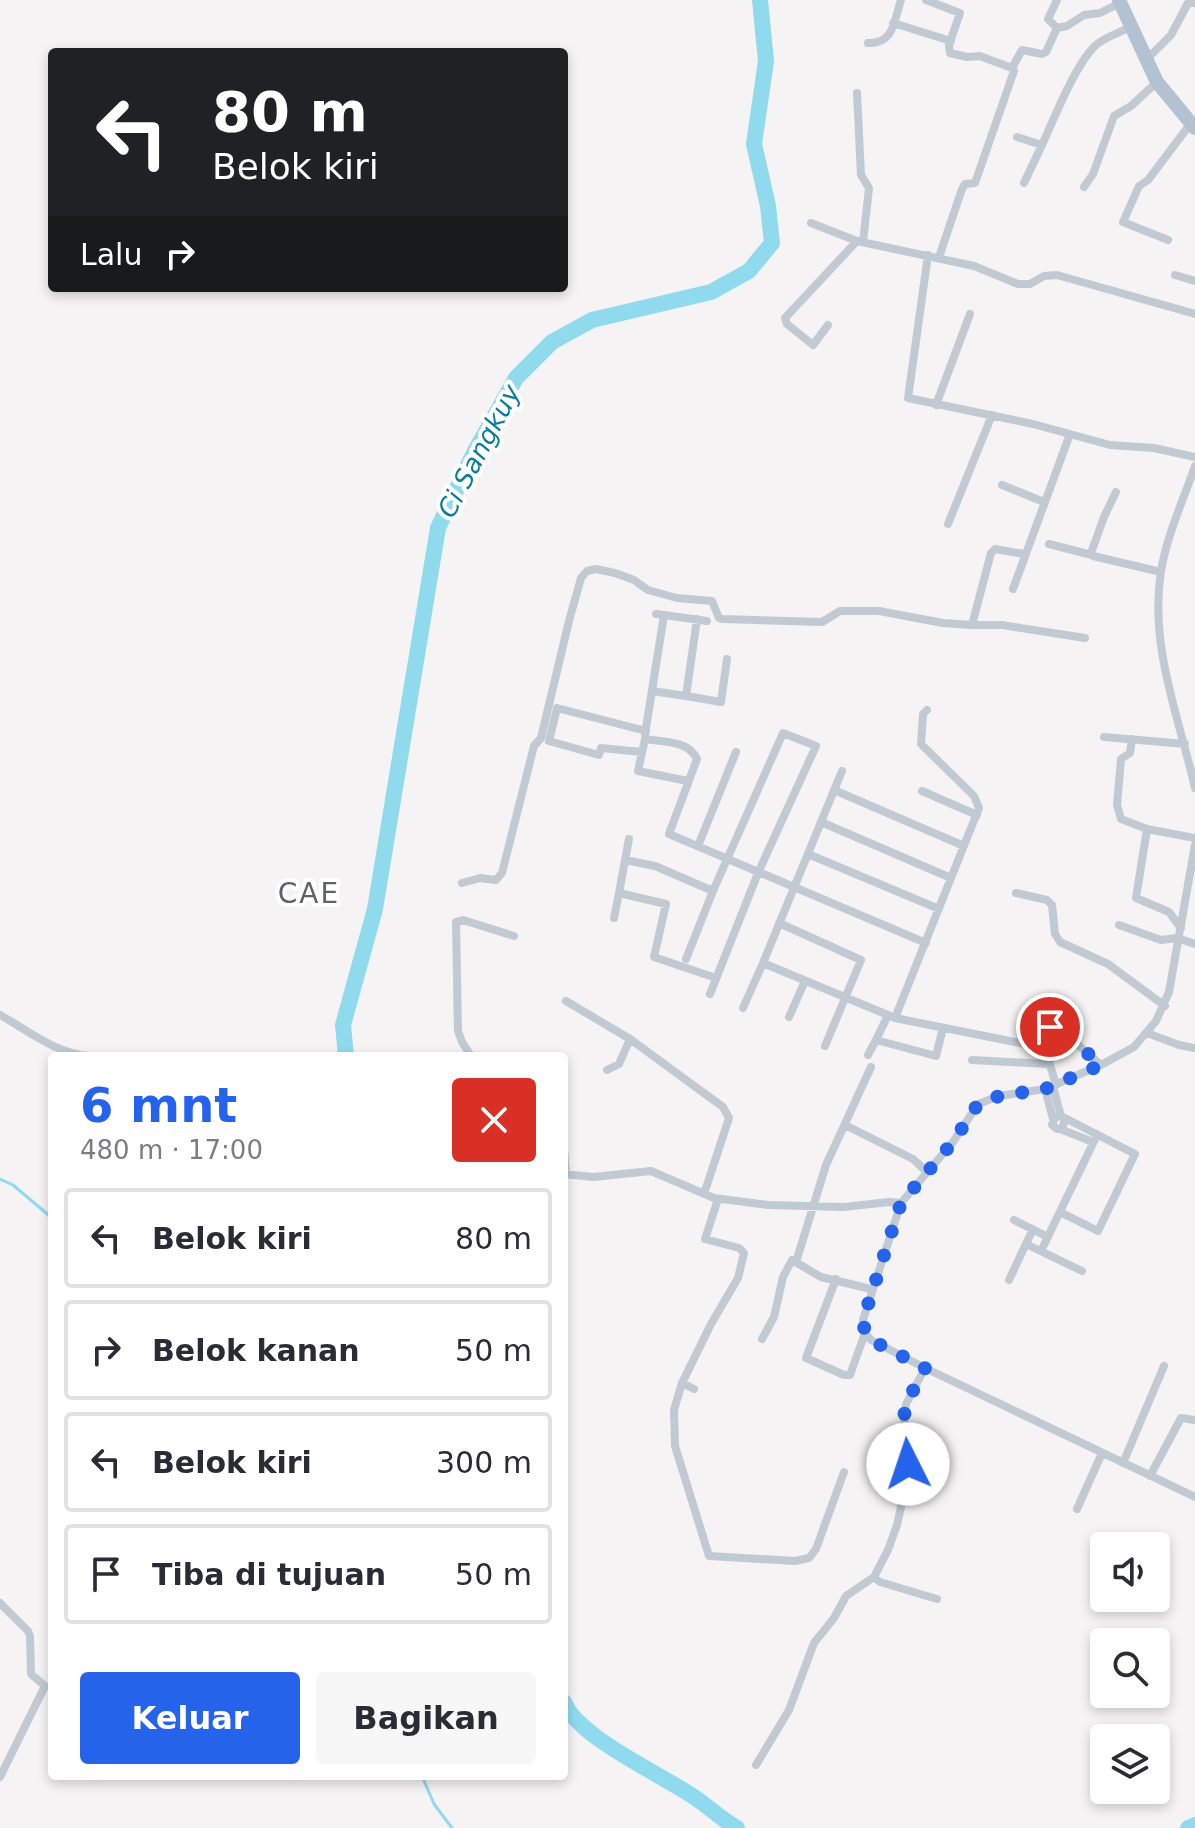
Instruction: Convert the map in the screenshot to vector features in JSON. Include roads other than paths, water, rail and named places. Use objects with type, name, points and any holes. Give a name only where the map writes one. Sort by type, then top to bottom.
[{"type":"main road","points":[[1119,2],[1157,82],[1193,126]]},
{"type":"street","points":[[868,43],[883,42],[901,0]]},
{"type":"street","points":[[926,0],[960,13],[950,53],[980,56],[1012,68]]},
{"type":"street","points":[[1057,0],[1048,19],[1057,28]]},
{"type":"street","points":[[939,257],[962,189],[966,184],[975,184],[979,175],[1014,74],[1012,68],[1022,50],[1044,54],[1057,28],[1119,2]]},
{"type":"street","points":[[1146,60],[1171,35],[1185,7],[1194,2]]},
{"type":"street","points":[[893,23],[951,41]]},
{"type":"street","points":[[1024,183],[1072,83],[1092,50],[1102,41],[1130,27]]},
{"type":"street","points":[[1084,187],[1093,174],[1114,116],[1131,106],[1157,82]]},
{"type":"street","points":[[828,325],[813,345],[787,324],[785,318],[860,242],[869,188],[861,175],[857,93]]},
{"type":"street","points":[[1168,240],[1123,222],[1139,186],[1148,180],[1193,126]]},
{"type":"street","points":[[1017,137],[1042,145]]},
{"type":"street","points":[[811,223],[860,242],[974,266],[1018,284],[1030,284],[1044,276],[1057,275],[1195,314]]},
{"type":"street","points":[[928,255],[907,394],[912,400],[992,415],[1126,448],[1154,448],[1195,457]]},
{"type":"street","points":[[1175,275],[1195,281]]},
{"type":"street","points":[[936,405],[970,314]]},
{"type":"street","points":[[948,524],[992,415]]},
{"type":"street","points":[[1013,589],[1070,434]]},
{"type":"street","points":[[1195,467],[1161,572],[1158,615],[1163,662],[1195,788]]},
{"type":"street","points":[[1002,485],[1044,502]]},
{"type":"street","points":[[1092,555],[1090,549],[1116,492]]},
{"type":"street","points":[[1049,544],[1161,572]]},
{"type":"street","points":[[972,625],[991,553],[1001,548],[1024,554]]},
{"type":"street","points":[[462,883],[480,878],[496,880],[502,873],[534,746],[541,738],[581,578],[587,571],[596,569],[615,573],[634,580],[648,590],[677,598],[712,601],[722,619],[822,622],[840,611],[896,613],[1085,638]]},
{"type":"street","points":[[688,781],[638,771],[652,691],[660,615],[707,621]]},
{"type":"street","points":[[686,696],[697,619]]},
{"type":"street","points":[[652,691],[721,702],[727,659]]},
{"type":"street","points":[[642,752],[601,748],[599,755],[549,741],[557,708],[685,745],[692,750],[697,759],[669,834],[926,943]]},
{"type":"street","points":[[868,1055],[891,1017],[926,943],[979,808],[974,796],[921,744],[923,714],[927,710]]},
{"type":"street","points":[[686,959],[783,733],[816,746],[758,873],[710,994]]},
{"type":"street","points":[[1104,737],[1185,744]]},
{"type":"street","points":[[1132,739],[1130,753],[1121,759],[1117,810],[1121,819],[1147,829],[1195,838]]},
{"type":"street","points":[[698,846],[736,752]]},
{"type":"street","points":[[743,1008],[842,771]]},
{"type":"street","points":[[834,790],[964,846]]},
{"type":"street","points":[[922,791],[977,815]]},
{"type":"street","points":[[821,822],[951,878]]},
{"type":"street","points":[[1147,829],[1136,898],[1169,912],[1181,928]]},
{"type":"street","points":[[614,918],[629,839]]},
{"type":"street","points":[[836,1279],[806,1358],[850,1375],[865,1333],[863,1320],[871,1289],[901,1203],[953,1142],[978,1104],[999,1096],[1051,1087],[1101,1065],[1134,1047],[1165,1006],[1195,845]]},
{"type":"street","points":[[808,854],[939,909]]},
{"type":"street","points":[[625,860],[655,866],[713,891]]},
{"type":"street","points":[[619,893],[666,904],[654,957],[716,978]]},
{"type":"street","points":[[1016,893],[1047,900],[1052,905],[1055,934],[1060,942],[1108,964],[1165,1006]]},
{"type":"street","points":[[469,1052],[458,1031],[456,922],[463,920],[514,936]]},
{"type":"street","points":[[779,923],[861,960],[825,1046]]},
{"type":"street","points":[[1119,925],[1161,940],[1177,938],[1195,944]]},
{"type":"street","points":[[763,963],[891,1017],[1045,1048],[1060,1118],[1095,1138]]},
{"type":"street","points":[[789,1017],[805,981]]},
{"type":"street","points":[[566,1001],[630,1039],[707,1093],[727,1112],[729,1118],[704,1194]]},
{"type":"street","points":[[0,1015],[67,1052]]},
{"type":"street","points":[[1036,1019],[1077,1044],[1101,1065]]},
{"type":"street","points":[[876,1040],[936,1056],[943,1028]]},
{"type":"street","points":[[1147,1033],[1195,1048]]},
{"type":"street","points":[[607,1070],[617,1067],[630,1039]]},
{"type":"street","points":[[972,1060],[1049,1064]]},
{"type":"street","points":[[796,1262],[826,1165],[871,1067]]},
{"type":"street","points":[[1060,1118],[1054,1128],[1095,1138],[1135,1154],[1098,1231],[1060,1212]]},
{"type":"street","points":[[845,1125],[913,1159],[927,1172]]},
{"type":"street","points":[[1041,1251],[1095,1138]]},
{"type":"street","points":[[568,1174],[593,1177],[651,1171],[718,1199],[768,1205],[844,1207],[901,1203]]},
{"type":"street","points":[[718,1199],[705,1239],[742,1249],[742,1263],[738,1278],[682,1383],[674,1410],[675,1446],[709,1556],[795,1561],[809,1558],[816,1549],[844,1472]]},
{"type":"street","points":[[1014,1220],[1048,1237]]},
{"type":"street","points":[[1009,1280],[1033,1229]]},
{"type":"street","points":[[1026,1244],[1082,1271]]},
{"type":"street","points":[[762,1339],[775,1313],[783,1277],[791,1261],[814,1274],[871,1289]]},
{"type":"street","points":[[865,1333],[871,1340],[925,1368],[1195,1497]]},
{"type":"street","points":[[1123,1463],[1164,1366]]},
{"type":"street","points":[[756,1765],[789,1710],[812,1646],[834,1618],[846,1596],[874,1577],[888,1550],[903,1499],[908,1464],[904,1417],[906,1404],[925,1368]]},
{"type":"street","points":[[682,1383],[694,1389]]},
{"type":"street","points":[[1150,1476],[1181,1418],[1195,1420]]},
{"type":"street","points":[[1077,1509],[1102,1453]]},
{"type":"street","points":[[874,1577],[880,1582],[937,1599]]},
{"type":"street","points":[[0,1603],[28,1631],[31,1674],[45,1686],[0,1777]]},
{"type":"waterway","name":"Ci Sangkuy","points":[[346,1052],[343,1025],[375,909],[438,528],[474,453],[516,378],[552,342],[592,320],[711,292],[749,271],[772,243],[768,206],[754,144],[766,61],[760,0]]},
{"type":"waterway","points":[[0,1179],[13,1185],[48,1215]]},
{"type":"waterway","name":"Ci Sangkuy","points":[[568,1709],[586,1729],[604,1742],[697,1799],[737,1828]]},
{"type":"waterway","points":[[424,1780],[434,1804],[452,1828]]},
{"type":"waterway","name":"Ci Sangkuy","points":[[1188,1828],[1195,1825]]},
{"type":"district","name":"CAE","points":[[309,893]]}]
